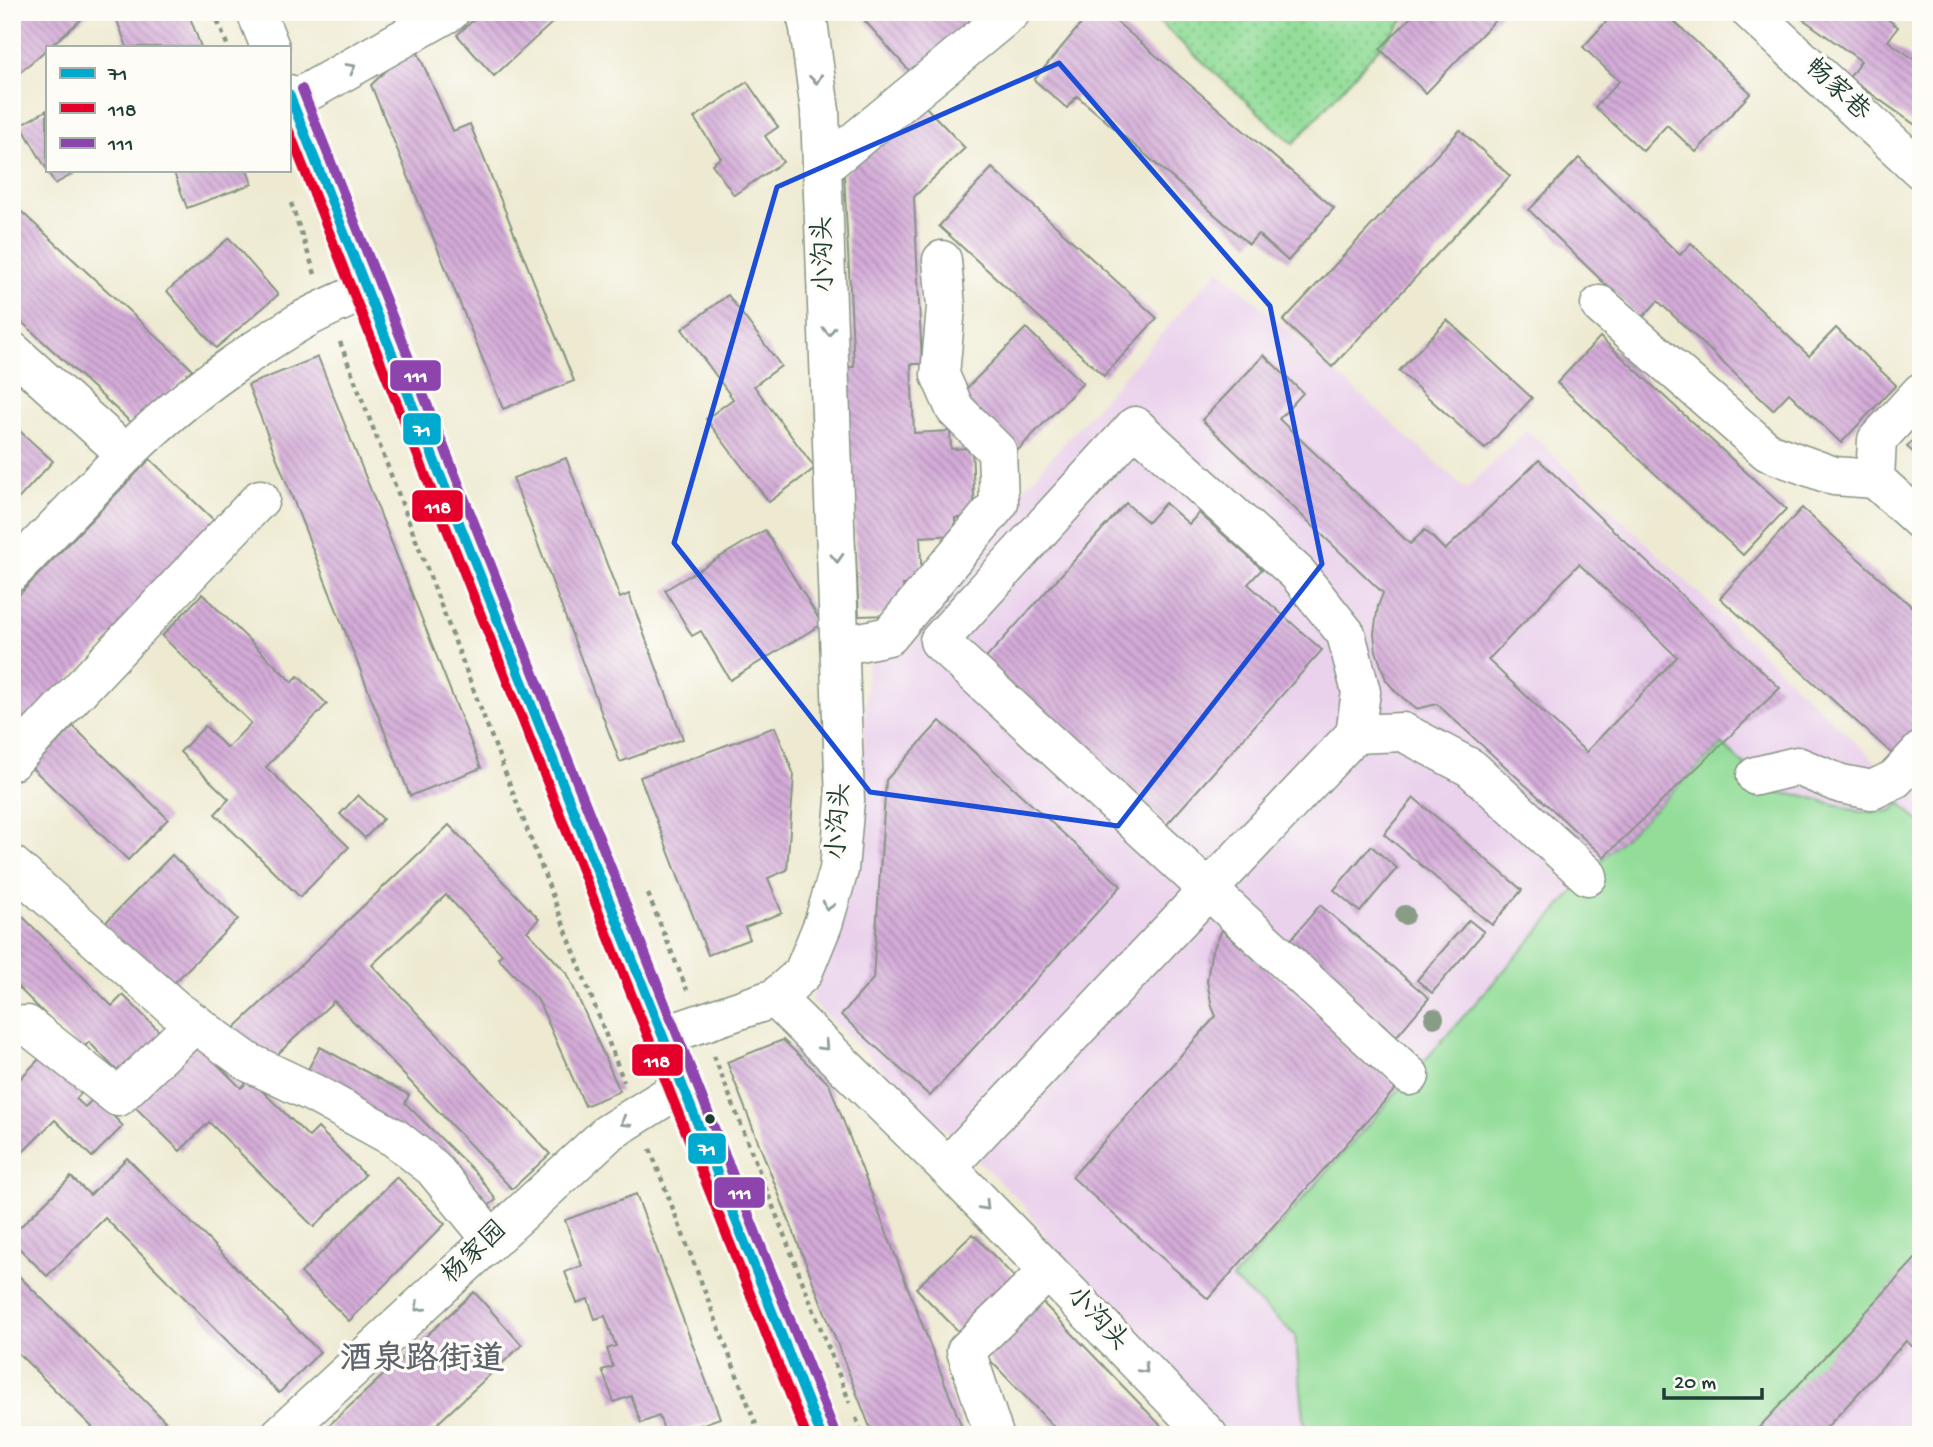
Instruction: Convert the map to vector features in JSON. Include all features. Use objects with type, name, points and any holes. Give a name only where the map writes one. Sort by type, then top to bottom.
[{"type":"street","points":[[256,12],[270,46]]},
{"type":"street","points":[[450,12],[290,97],[821,1435]]},
{"type":"street","name":"小沟头","points":[[805,12],[820,111],[845,800],[839,870],[823,925],[803,973],[775,998],[947,1167],[1048,1271],[1121,1334],[1208,1435]]},
{"type":"street","points":[[822,168],[1011,12]]},
{"type":"street","name":"畅家巷","points":[[1751,12],[1921,170]]},
{"type":"street","points":[[841,646],[889,636],[999,503],[997,451],[955,409],[940,375],[946,307],[942,260]]},
{"type":"street","points":[[12,572],[151,428],[207,382],[300,321],[366,290]]},
{"type":"street","points":[[1600,305],[1768,452],[1835,476],[1875,479],[1921,521]]},
{"type":"street","points":[[12,351],[126,454]]},
{"type":"street","points":[[1875,479],[1877,440],[1921,392]]},
{"type":"street","points":[[947,1167],[1208,890],[1354,734],[1361,692],[1346,634],[1297,573],[1135,426],[939,641],[1208,890],[1410,1076]]},
{"type":"street","points":[[12,761],[260,499]]},
{"type":"street","points":[[1356,673],[1432,747]]},
{"type":"street","points":[[1354,734],[1403,732],[1471,768],[1588,876]]},
{"type":"street","points":[[1756,776],[1797,766],[1841,784],[1872,790],[1895,779],[1921,751]]},
{"type":"street","points":[[12,865],[175,1009],[248,1062],[313,1093],[395,1138],[433,1168],[492,1240]]},
{"type":"street","points":[[663,1036],[775,998]]},
{"type":"street","points":[[12,1026],[27,1024],[118,1097],[195,1023]]},
{"type":"street","name":"杨家园","points":[[280,1435],[608,1133],[683,1086]]},
{"type":"street","points":[[994,1435],[966,1351],[1048,1271]]},
{"type":"path","points":[[214,12],[228,46]]},
{"type":"path","points":[[288,194],[327,309],[760,1435]]},
{"type":"highlighted area","points":[[1059,63],[1270,306],[1322,564],[1118,826],[870,792],[674,543],[777,187]]},
{"type":"shaded area","points":[[1219,269],[1466,489],[1527,430],[1909,793],[1921,782],[1921,1435],[1230,1435],[1062,1259],[1022,1203],[811,1000],[859,850],[867,665]]},
{"type":"green space","points":[[1148,12],[1411,12],[1293,144]]},
{"type":"green space","points":[[1722,744],[1775,793],[1802,795],[1861,812],[1891,811],[1901,803],[1921,824],[1921,1265],[1764,1435],[1312,1435],[1305,1426],[1295,1335],[1232,1279],[1604,857]]},
{"type":"building","points":[[12,12],[90,12],[50,46],[46,46],[46,50],[12,79]]},
{"type":"building","points":[[114,12],[188,12],[201,46],[127,46]]},
{"type":"building","points":[[482,12],[564,12],[494,76],[457,35]]},
{"type":"building","points":[[875,12],[969,12],[974,18],[912,74],[865,21]]},
{"type":"building","points":[[1091,12],[1105,12],[1334,208],[1288,261],[1258,234],[1249,244],[1077,96],[1067,108],[1034,80]]},
{"type":"building","points":[[1416,12],[1503,12],[1426,93],[1380,49]]},
{"type":"building","points":[[1615,12],[1664,12],[1751,93],[1696,152],[1667,125],[1643,151],[1595,107],[1619,81],[1583,47]]},
{"type":"building","points":[[1793,12],[1878,12],[1898,27],[1888,41],[1921,64],[1921,129],[1849,78],[1861,61]]},
{"type":"building","points":[[414,44],[453,131],[470,124],[574,381],[503,409],[371,85]]},
{"type":"building","points":[[747,82],[778,127],[765,136],[783,162],[734,195],[712,164],[721,158],[694,118]]},
{"type":"building","points":[[921,102],[965,148],[914,197],[922,364],[911,364],[914,433],[950,431],[951,449],[972,448],[975,517],[955,518],[955,535],[920,537],[922,584],[903,585],[904,602],[892,615],[859,616],[846,367],[854,367],[844,174]]},
{"type":"building","points":[[46,111],[46,168],[21,125]]},
{"type":"building","points":[[1460,130],[1510,176],[1332,367],[1283,321]]},
{"type":"building","points":[[1579,158],[1680,255],[1691,243],[1809,356],[1836,328],[1896,385],[1841,443],[1789,393],[1773,410],[1658,301],[1641,319],[1529,210]]},
{"type":"building","points":[[992,168],[1157,318],[1104,376],[939,226]]},
{"type":"building","points":[[48,172],[76,172],[55,184]]},
{"type":"building","points":[[174,172],[248,172],[252,184],[187,208]]},
{"type":"building","points":[[12,203],[192,369],[137,428],[12,313]]},
{"type":"building","points":[[229,238],[278,295],[216,348],[167,291]]},
{"type":"building","points":[[728,295],[781,366],[754,386],[815,468],[769,502],[706,419],[733,399],[682,329]]},
{"type":"building","points":[[1447,320],[1532,398],[1485,449],[1399,371]]},
{"type":"building","points":[[1026,328],[1083,383],[1015,453],[957,398]]},
{"type":"building","points":[[1600,337],[1786,509],[1743,555],[1557,383]]},
{"type":"building","points":[[1264,355],[1303,393],[1279,419],[1410,544],[1425,530],[1445,550],[1539,460],[1780,688],[1604,857],[1437,704],[1416,709],[1395,691],[1386,680],[1376,651],[1374,633],[1383,593],[1202,420]],"holes":[[[1579,564],[1677,657],[1586,752],[1488,660]]]},
{"type":"building","points":[[318,357],[481,768],[410,796],[248,385]]},
{"type":"building","points":[[12,424],[53,461],[12,506]]},
{"type":"building","points":[[1921,431],[1921,459],[1907,447]]},
{"type":"building","points":[[566,458],[620,598],[629,594],[683,739],[620,762],[513,478]]},
{"type":"building","points":[[150,459],[219,525],[12,738],[12,602]]},
{"type":"building","points":[[1126,503],[1148,522],[1165,503],[1189,524],[1199,513],[1262,569],[1248,584],[1322,650],[1162,830],[979,666]]},
{"type":"building","points":[[1802,508],[1921,615],[1921,735],[1899,760],[1720,598]]},
{"type":"building","points":[[765,530],[822,624],[730,680],[701,631],[692,636],[665,590]]},
{"type":"building","points":[[202,594],[292,682],[298,676],[327,704],[266,767],[349,847],[300,897],[215,814],[229,799],[180,752],[205,726],[227,748],[251,723],[162,636]]},
{"type":"building","points":[[940,721],[1121,886],[930,1096],[841,1015],[873,979],[886,780]]},
{"type":"building","points":[[73,726],[168,819],[128,860],[32,768]]},
{"type":"building","points":[[775,727],[794,775],[787,870],[768,878],[782,913],[745,927],[750,939],[708,955],[640,777]]},
{"type":"building","points":[[358,795],[383,819],[365,838],[340,814]]},
{"type":"building","points":[[1414,798],[1522,890],[1492,925],[1384,834]]},
{"type":"building","points":[[449,825],[539,919],[527,931],[567,973],[620,1091],[585,1106],[538,1000],[498,958],[502,954],[446,895],[372,965],[550,1154],[512,1189],[334,1001],[265,1066],[231,1031]]},
{"type":"building","points":[[1371,846],[1397,868],[1360,912],[1334,890]]},
{"type":"building","points":[[172,855],[238,919],[169,988],[104,924]]},
{"type":"building","points":[[1320,905],[1429,998],[1397,1036],[1288,943]]},
{"type":"building","points":[[12,906],[112,1006],[123,995],[164,1036],[123,1077],[89,1042],[81,1050],[12,981]]},
{"type":"building","points":[[1469,920],[1484,932],[1432,993],[1417,980]]},
{"type":"building","points":[[1222,930],[1398,1086],[1208,1299],[1072,1177],[1216,1016],[1207,981],[1211,954]]},
{"type":"building","points":[[783,1040],[829,1084],[965,1435],[873,1435],[727,1062]]},
{"type":"building","points":[[195,1042],[241,1088],[250,1079],[309,1137],[318,1128],[365,1175],[314,1227],[209,1122],[180,1151],[132,1104]]},
{"type":"building","points":[[320,1047],[409,1095],[405,1103],[478,1175],[496,1200],[487,1207],[306,1073]]},
{"type":"building","points":[[46,1052],[84,1090],[76,1099],[85,1107],[95,1097],[123,1126],[92,1157],[55,1120],[21,1154],[12,1146],[12,1087]]},
{"type":"building","points":[[127,1158],[320,1352],[279,1393],[105,1218],[47,1276],[12,1241],[12,1235],[71,1177],[90,1195]]},
{"type":"building","points":[[397,1177],[445,1224],[349,1321],[301,1273]]},
{"type":"building","points":[[636,1194],[720,1418],[673,1435],[666,1435],[659,1416],[641,1423],[631,1396],[614,1402],[602,1370],[613,1367],[607,1349],[616,1346],[605,1316],[595,1319],[588,1299],[577,1303],[565,1272],[582,1266],[565,1220]]},
{"type":"building","points":[[973,1234],[1020,1283],[964,1337],[916,1288]]},
{"type":"building","points":[[1917,1257],[1921,1260],[1921,1354],[1906,1341],[1820,1435],[1752,1435]]},
{"type":"building","points":[[12,1269],[165,1421],[151,1435],[100,1435],[12,1347]]},
{"type":"building","points":[[474,1292],[522,1345],[425,1435],[322,1435],[330,1428],[328,1426]]},
{"type":"building","points":[[1041,1301],[1170,1435],[1062,1435],[985,1355]]},
{"type":"transit line","name":"111","points":[[302,89],[834,1430]]},
{"type":"transit line","name":"71","points":[[290,97],[821,1435]]},
{"type":"transit line","name":"118","points":[[290,134],[806,1435]]},
{"type":"district","name":"酒泉路街道","points":[[422,1362]]}]
